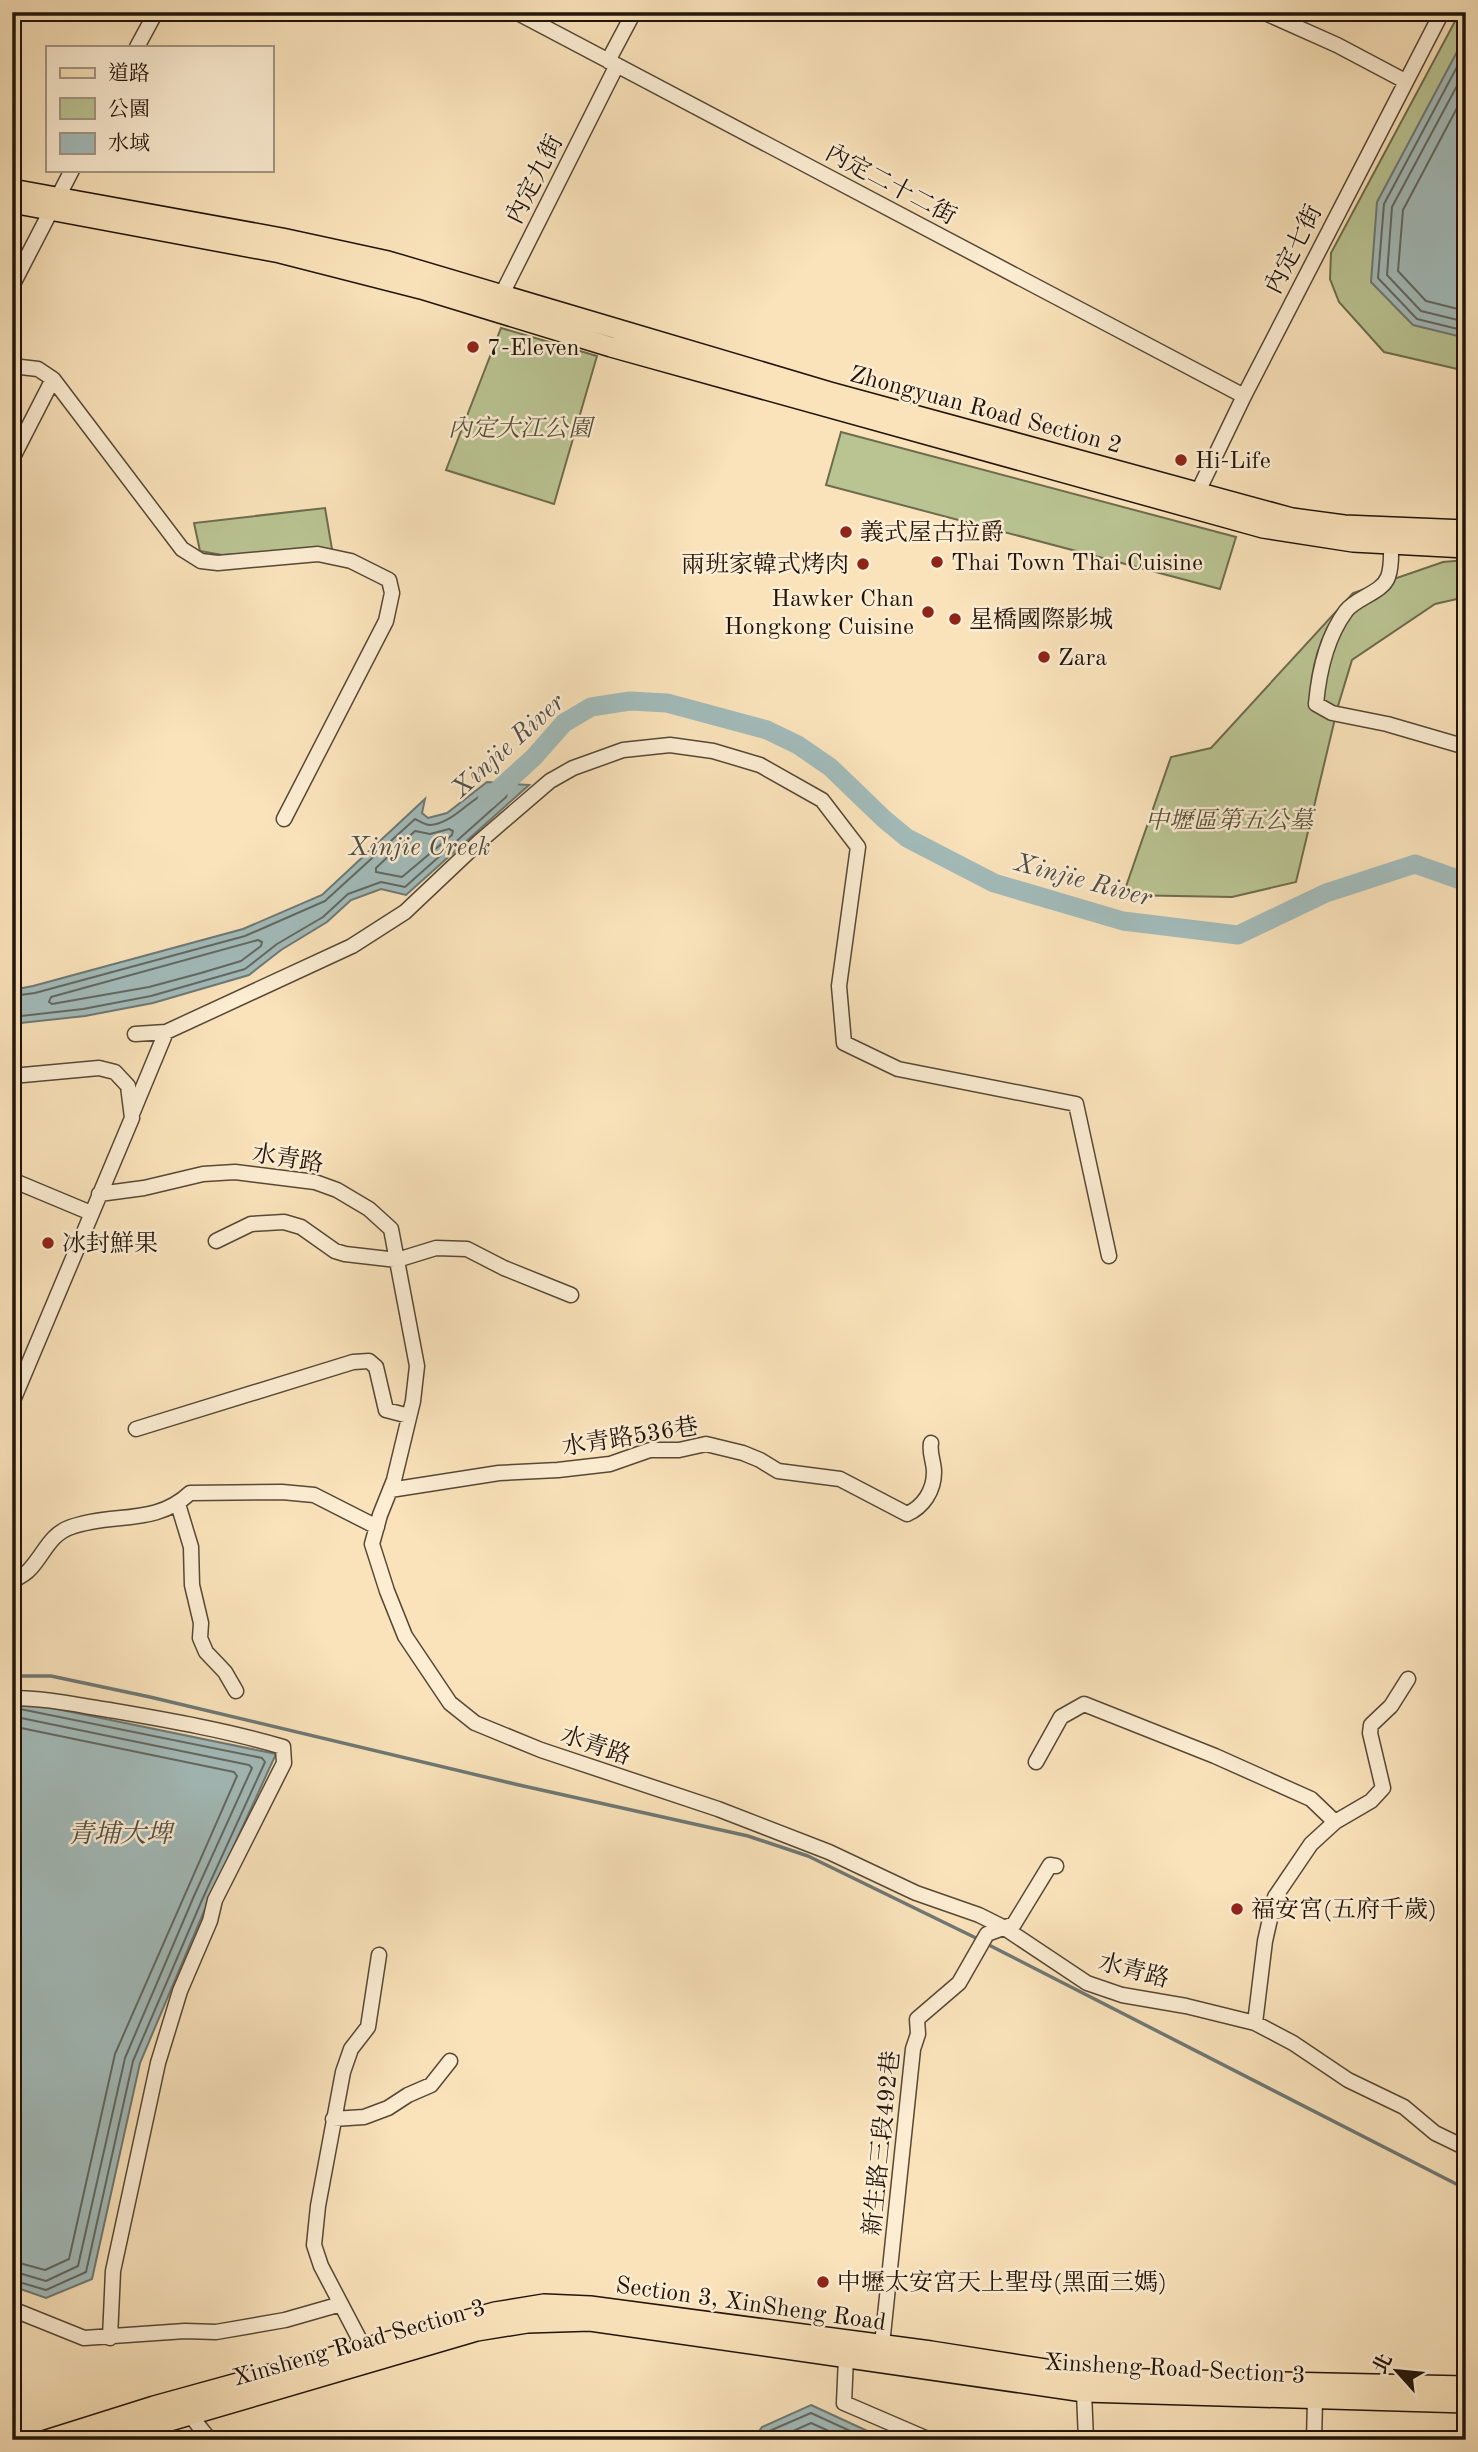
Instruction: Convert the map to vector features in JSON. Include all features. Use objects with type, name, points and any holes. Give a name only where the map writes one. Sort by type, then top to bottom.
[{"type":"main road","points":[[12,189],[55,204]]},
{"type":"main road","points":[[12,203],[55,204]]},
{"type":"main road","name":"Zhongyuan Road Section 2","points":[[55,204],[282,238],[387,261],[502,306],[830,392],[1194,500],[1291,534],[1353,542],[1466,548]]},
{"type":"main road","name":"Zhongyuan Road Section 2","points":[[1194,500],[1344,525],[1466,530]]},
{"type":"main road","name":"Section 3, XinSheng Road","points":[[46,2440],[154,2406],[495,2312],[544,2304],[590,2306],[882,2353],[1104,2378],[1466,2386]]},
{"type":"main road","name":"Xinsheng Road Section 3","points":[[105,2440],[477,2331],[527,2323],[590,2321],[846,2357],[882,2353],[1084,2392],[1466,2403]]},
{"type":"street","points":[[139,46],[156,12]]},
{"type":"street","name":"內定二十二街","points":[[516,12],[1244,396]]},
{"type":"street","name":"內定九街","points":[[502,306],[634,12]]},
{"type":"street","points":[[1263,12],[1337,45],[1405,81]]},
{"type":"street","name":"內定七街","points":[[1194,500],[1244,396],[1442,12]]},
{"type":"street","points":[[12,286],[71,172]]},
{"type":"street","points":[[12,366],[37,369],[53,379],[182,549],[201,561],[218,563],[318,554],[351,561],[388,580],[392,593],[386,621],[284,819]]},
{"type":"street","points":[[12,459],[53,379]]},
{"type":"street","points":[[1391,544],[1389,575],[1385,584],[1353,603],[1334,630],[1324,656],[1317,704],[1332,713],[1387,724],[1466,747]]},
{"type":"street","points":[[135,1034],[166,1032],[352,946],[405,912],[479,842],[550,781],[573,768],[623,750],[670,745],[713,751],[760,765],[822,800],[858,847],[839,986],[844,1043],[898,1069],[1076,1104],[1109,1256]]},
{"type":"street","points":[[12,1402],[166,1032]]},
{"type":"street","points":[[12,1076],[99,1068],[115,1072],[128,1086],[132,1115]]},
{"type":"street","name":"水青路","points":[[99,1194],[144,1188],[203,1174],[235,1172],[315,1182],[337,1189],[369,1209],[391,1230],[417,1366],[413,1401],[390,1490],[372,1544],[404,1636],[450,1703],[475,1723],[541,1750],[718,1809],[829,1852],[916,1893],[979,1915],[1003,1927],[1087,1983],[1122,1995],[1186,2006],[1255,2023],[1293,2043],[1348,2080],[1404,2107],[1435,2133],[1466,2148]]},
{"type":"street","points":[[12,1180],[91,1213]]},
{"type":"street","points":[[216,1241],[251,1224],[284,1222],[301,1227],[335,1251],[397,1260],[436,1248],[467,1249],[571,1295]]},
{"type":"street","points":[[136,1429],[353,1362],[369,1361],[376,1367],[386,1410],[409,1416]]},
{"type":"street","name":"水青路536巷","points":[[390,1490],[499,1473],[610,1464],[650,1450],[679,1450],[706,1444],[743,1453],[778,1472],[840,1479],[907,1514],[920,1508],[932,1486],[934,1472],[931,1443]]},
{"type":"street","points":[[12,1581],[29,1571],[54,1537],[68,1527],[98,1519],[148,1516],[178,1504],[190,1493],[282,1492],[314,1495],[377,1527]]},
{"type":"street","points":[[178,1504],[191,1547],[192,1585],[201,1623],[200,1638],[206,1651],[225,1672],[236,1691]]},
{"type":"street","points":[[1255,2023],[1265,1941],[1275,1897],[1311,1844],[1335,1822],[1371,1801],[1383,1788],[1370,1733],[1371,1725],[1391,1706],[1408,1679]]},
{"type":"street","points":[[12,1698],[34,1698],[148,1717],[283,1746],[284,1763],[215,1900],[210,1921],[180,1991],[158,2063],[113,2271],[110,2338]]},
{"type":"street","points":[[1036,1762],[1061,1717],[1084,1704],[1215,1756],[1311,1799],[1335,1822]]},
{"type":"street","points":[[1003,1927],[1014,1924],[1049,1865],[1056,1866]]},
{"type":"street","name":"新生路三段492巷","points":[[882,2353],[913,2049],[918,2034],[917,2019],[959,1983],[987,1934],[1003,1927]]},
{"type":"street","points":[[364,2348],[321,2266],[314,2245],[317,2206],[343,2072],[351,2049],[368,2027],[379,1955]]},
{"type":"street","points":[[333,2119],[364,2117],[388,2108],[431,2085],[450,2061]]},
{"type":"street","points":[[12,2309],[84,2339],[185,2331],[216,2332],[285,2320],[341,2304]]},
{"type":"street","points":[[846,2357],[844,2403],[930,2440]]},
{"type":"street","points":[[1084,2392],[1086,2440]]},
{"type":"street","points":[[1314,2440],[1315,2400]]},
{"type":"street","points":[[190,2415],[210,2440]]},
{"type":"green space","points":[[1460,12],[1466,12],[1466,371],[1384,352],[1339,302],[1330,279],[1331,253]]},
{"type":"green space","name":"內定大江公園","points":[[501,328],[597,356],[554,504],[446,470]]},
{"type":"green space","points":[[841,432],[1236,537],[1220,589],[826,485]]},
{"type":"green space","points":[[325,508],[332,549],[222,555],[200,551],[194,523]]},
{"type":"green space","name":"中壢區第五公墓","points":[[1466,560],[1466,597],[1435,604],[1352,660],[1338,706],[1296,882],[1232,897],[1123,895],[1171,757],[1211,748],[1353,593],[1443,562]]},
{"type":"water","points":[[1466,35],[1466,338],[1413,325],[1371,282],[1377,202]]},
{"type":"water","name":"Xinjie Creek","points":[[487,782],[529,785],[406,895],[381,889],[351,900],[327,922],[281,950],[249,975],[153,1003],[85,1016],[12,1024],[12,990],[243,929],[322,895],[425,799],[422,813],[428,818],[447,813]]},
{"type":"water","name":"青埔大埤","points":[[18,1701],[276,1754],[208,1902],[140,2063],[92,2279],[46,2298],[12,2286],[12,1704]]},
{"type":"water","points":[[811,2405],[887,2440],[753,2440],[762,2427]]},
{"type":"waterway","name":"Xinjie River","points":[[487,800],[534,757],[564,723],[591,707],[630,701],[667,703],[767,730],[798,745],[830,767],[907,838],[994,883],[1123,921],[1238,935],[1326,893],[1415,864],[1466,882]]},
{"type":"waterway","points":[[12,1676],[51,1676],[150,1697],[519,1785],[748,1836],[808,1856],[978,1939]]},
{"type":"waterway","points":[[985,1943],[1466,2189]]},
{"type":"place","name":"7-Eleven","points":[[473,347]]},
{"type":"place","name":"Hi-Life","points":[[1181,460]]},
{"type":"place","name":"義式屋古拉爵","points":[[846,532]]},
{"type":"place","name":"Thai Town Thai Cuisine","points":[[937,562]]},
{"type":"place","name":"兩班家韓式烤肉","points":[[863,564]]},
{"type":"place","name":"Hawker Chan Hongkong Cuisine","points":[[928,612]]},
{"type":"place","name":"星橋國際影城","points":[[955,619]]},
{"type":"place","name":"Zara","points":[[1044,657]]},
{"type":"place","name":"冰封鮮果","points":[[48,1243]]},
{"type":"place","name":"福安宮(五府千歲)","points":[[1237,1909]]},
{"type":"place","name":"中壢太安宮天上聖母(黑面三媽)","points":[[823,2282]]}]
